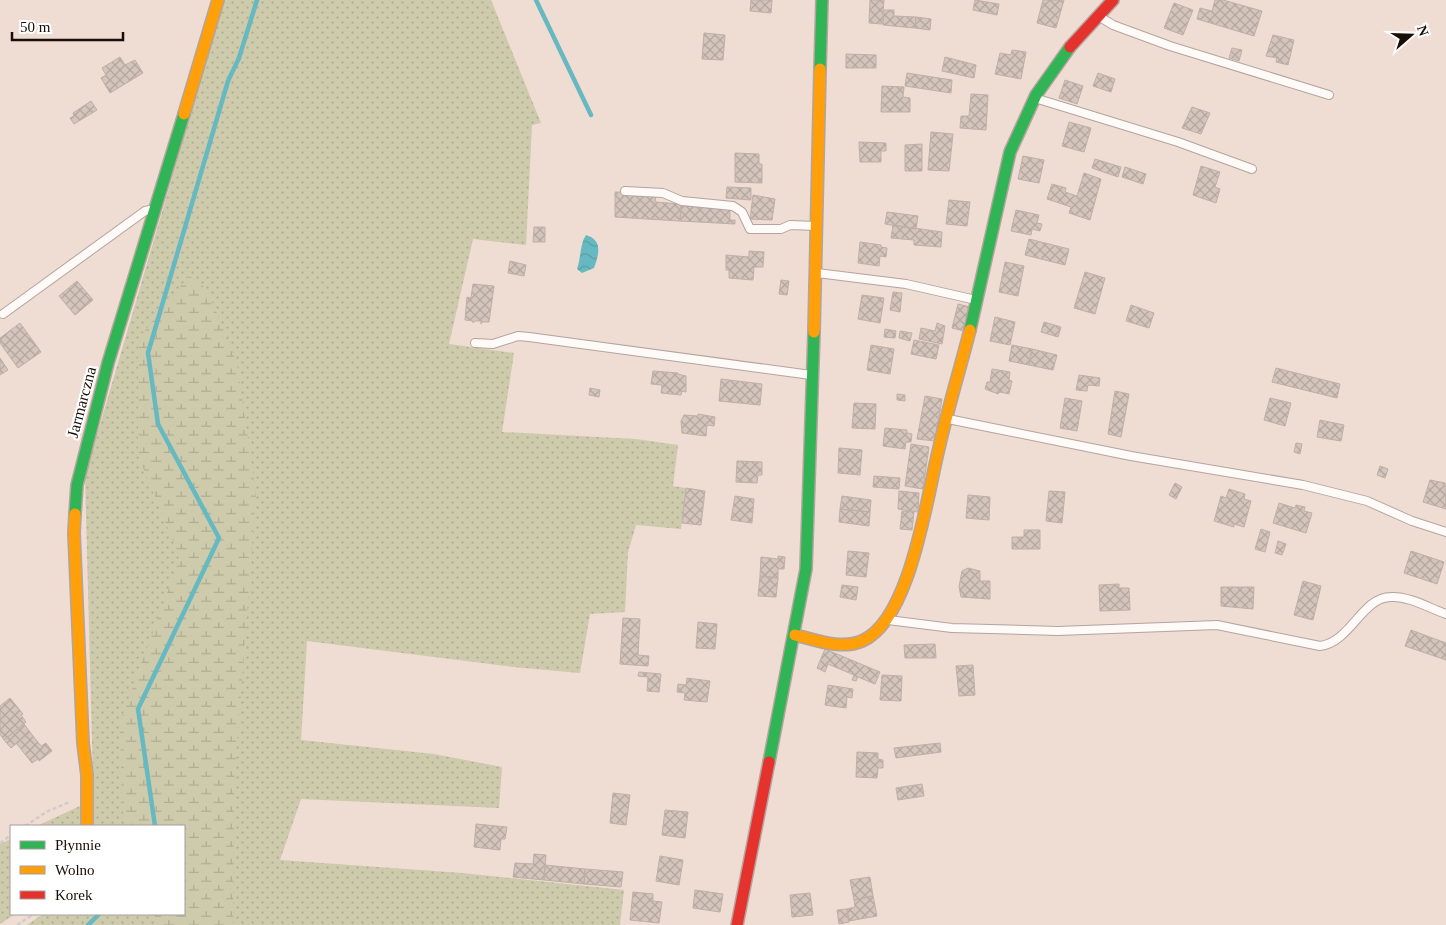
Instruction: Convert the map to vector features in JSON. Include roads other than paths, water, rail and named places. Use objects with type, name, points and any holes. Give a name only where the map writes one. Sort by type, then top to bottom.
[{"type":"street","name":"Jarmarczna","points":[[86,825],[87,775],[74,533],[75,505],[83,459],[108,363],[218,0]]},
{"type":"street","points":[[737,925],[804,588],[808,543],[822,0]]},
{"type":"street","points":[[795,635],[852,645],[870,637],[886,620],[904,582],[917,547],[946,419],[978,300],[1003,180],[1018,131],[1035,98],[1070,48],[1114,0]]},
{"type":"lane","points":[[1098,16],[1114,25],[1170,46],[1330,95]]},
{"type":"lane","points":[[1035,98],[1178,142],[1252,169]]},
{"type":"lane","points":[[625,191],[663,194],[682,201],[733,206],[742,212],[750,229],[781,229],[790,225],[816,226]]},
{"type":"lane","points":[[3,314],[145,211],[155,211]]},
{"type":"lane","points":[[815,273],[906,284],[978,300]]},
{"type":"lane","points":[[475,343],[493,344],[518,336],[529,337],[813,376]]},
{"type":"lane","points":[[946,419],[1131,456],[1319,489],[1366,501],[1412,521],[1446,532]]},
{"type":"lane","points":[[886,620],[952,628],[1058,631],[1217,626],[1320,646],[1335,642],[1363,613],[1384,598],[1404,599],[1446,614]]},
{"type":"water","points":[[586,235],[595,240],[598,253],[594,268],[582,273],[577,269]]},
{"type":"waterway","points":[[155,825],[138,709],[219,538],[158,424],[148,353],[228,81],[239,58],[257,0]]},
{"type":"waterway","points":[[536,0],[591,115]]},
{"type":"waterway","points":[[88,925],[98,915]]}]
